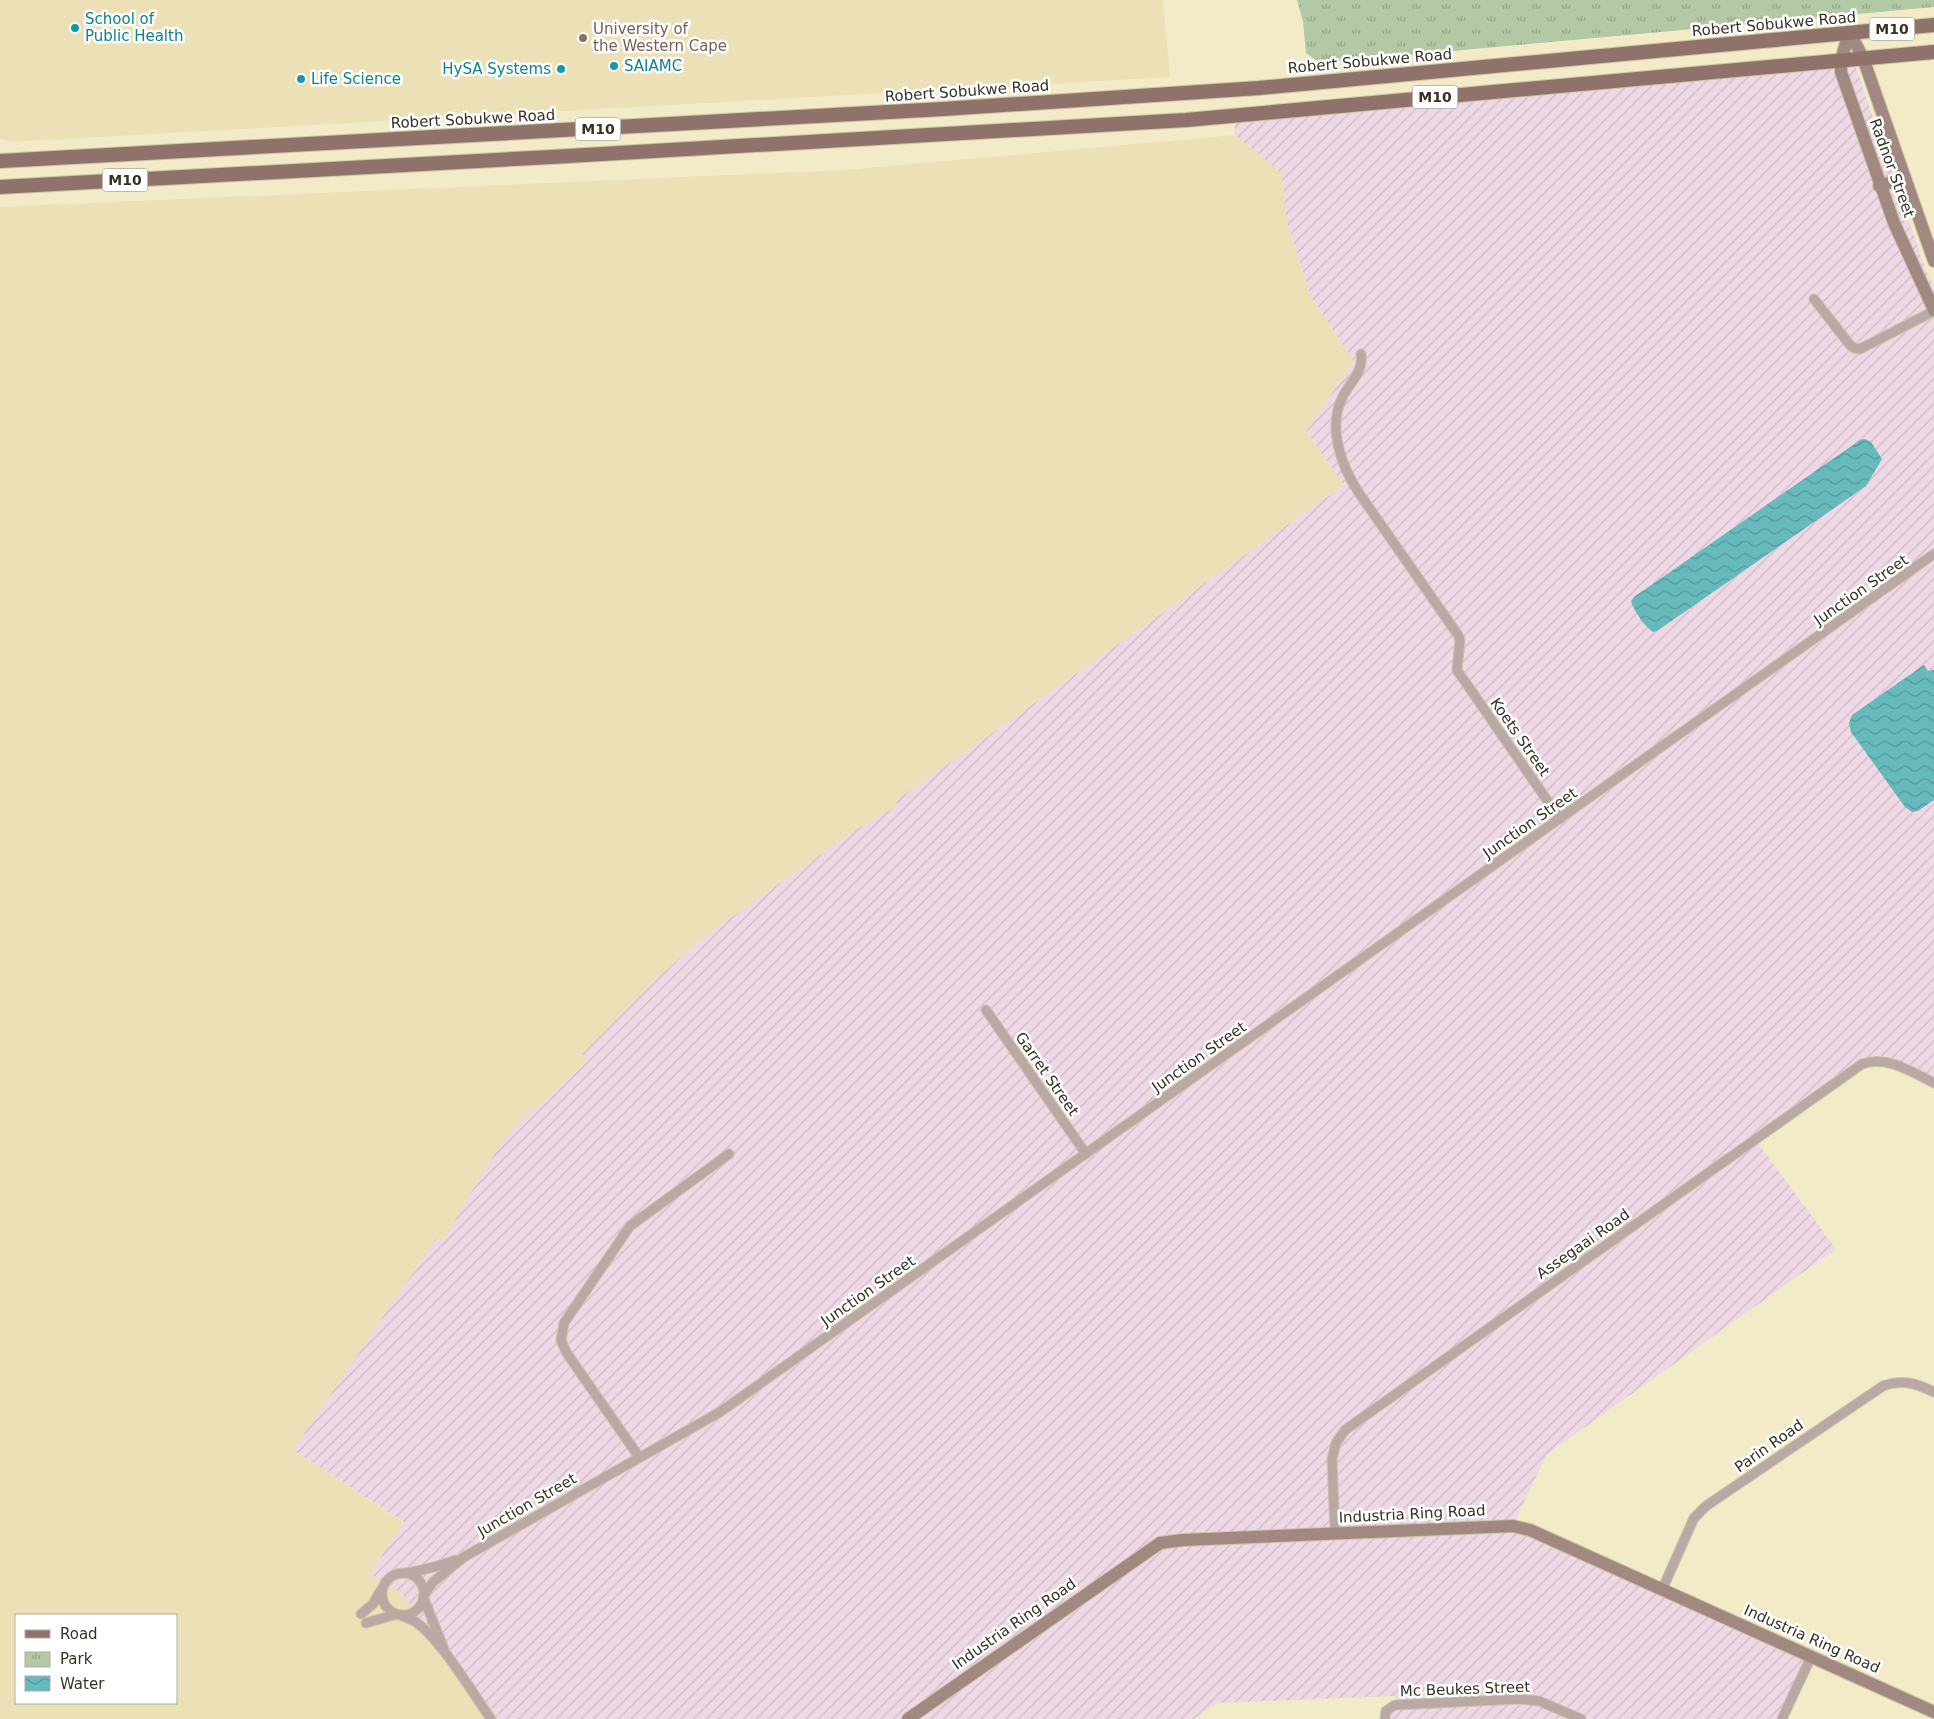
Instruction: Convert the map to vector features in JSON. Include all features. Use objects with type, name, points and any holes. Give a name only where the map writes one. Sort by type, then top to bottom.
[{"type":"main road","name":"Robert Sobukwe Road","points":[[0,161],[826,116],[1165,95],[1259,88],[1934,25]]},
{"type":"main road","name":"M10","points":[[0,187],[551,158],[1186,120],[1934,52]]},
{"type":"street","name":"Radnor Street","points":[[1849,33],[1864,58],[1934,261]]},
{"type":"street","name":"Radnor Street","points":[[1849,33],[1841,60],[1841,72],[1879,186],[1901,240],[1934,310]]},
{"type":"street","points":[[1879,186],[1905,178]]},
{"type":"street","points":[[1814,299],[1850,345],[1856,349],[1860,349],[1934,310]]},
{"type":"street","name":"Koets Street","points":[[1361,354],[1361,367],[1344,395],[1338,412],[1337,436],[1341,458],[1356,488],[1460,638],[1457,670],[1560,819]]},
{"type":"street","name":"Junction Street","points":[[424,1597],[438,1577],[464,1557],[727,1407],[1934,554]]},
{"type":"street","name":"Garret Street","points":[[986,1010],[1086,1154]]},
{"type":"street","name":"Assegaai Road","points":[[1335,1533],[1332,1459],[1336,1443],[1345,1430],[1862,1064],[1873,1061],[1885,1062],[1934,1082]]},
{"type":"street","points":[[639,1457],[566,1352],[561,1340],[564,1323],[630,1226],[729,1154]]},
{"type":"street","name":"Parin Road","points":[[1662,1590],[1694,1518],[1706,1506],[1883,1386],[1905,1381],[1916,1383],[1934,1392]]},
{"type":"street","name":"Industria Ring Road","points":[[908,1719],[1160,1543],[1183,1540],[1516,1526],[1530,1530],[1934,1712]]},
{"type":"street","name":"Junction Street","points":[[407,1573],[434,1567],[464,1557]]},
{"type":"street","points":[[424,1597],[421,1605],[412,1613],[364,1619],[388,1578],[394,1574],[407,1573],[413,1575],[422,1583],[424,1597],[447,1656]]},
{"type":"street","points":[[383,1587],[382,1597],[388,1609],[420,1626],[447,1656],[491,1719]]},
{"type":"street","points":[[1782,1719],[1811,1657]]},
{"type":"street","name":"Mc Beukes Street","points":[[1385,1719],[1386,1711],[1395,1705],[1520,1699],[1539,1701],[1581,1719]]},
{"type":"shaded area","name":"University of the Western Cape","points":[[0,0],[1163,0],[1170,77],[10,142],[0,138]]},
{"type":"shaded area","points":[[1855,59],[1856,68],[1925,268],[1934,287],[1934,1082],[1873,1060],[1755,1139],[1836,1249],[1547,1454],[1513,1525],[1811,1656],[1782,1719],[1384,1719],[1396,1704],[1395,1696],[1217,1703],[1194,1719],[492,1719],[402,1594],[370,1574],[404,1522],[293,1450],[436,1239],[443,1242],[480,1176],[503,1142],[531,1108],[539,1107],[587,1061],[582,1054],[652,982],[712,931],[857,829],[898,806],[895,799],[904,795],[1344,485],[1306,431],[1354,361],[1311,297],[1286,219],[1282,174],[1235,135],[1234,116]]},
{"type":"shaded area","points":[[1235,135],[1282,174],[1286,219],[1311,297],[1354,361],[1306,431],[1344,485],[896,799],[899,806],[857,829],[712,931],[652,982],[587,1061],[539,1107],[480,1176],[443,1243],[437,1239],[293,1450],[404,1523],[370,1574],[402,1594],[492,1719],[0,1719],[0,207],[845,170]]},
{"type":"green space","points":[[1297,0],[1934,0],[1934,7],[1320,63],[1306,53],[1303,21]]},
{"type":"water","points":[[1865,439],[1871,442],[1882,459],[1866,486],[1657,631],[1653,632],[1643,622],[1631,601],[1634,597],[1860,440]]},
{"type":"water","points":[[1924,665],[1928,671],[1934,670],[1934,800],[1918,811],[1912,812],[1905,807],[1851,732],[1849,723],[1852,715]]},
{"type":"place","name":"School of Public Health","points":[[75,28]]},
{"type":"place","name":"University of the Western Cape","points":[[583,38]]},
{"type":"place","name":"SAIAMC","points":[[614,66]]},
{"type":"place","name":"HySA Systems","points":[[561,69]]},
{"type":"place","name":"Life Science","points":[[301,79]]}]
